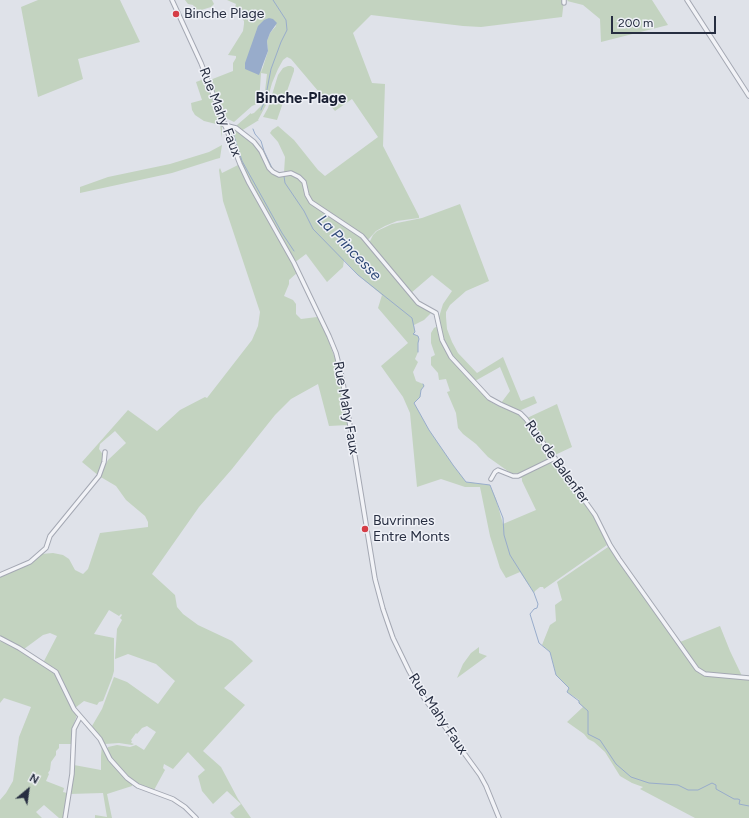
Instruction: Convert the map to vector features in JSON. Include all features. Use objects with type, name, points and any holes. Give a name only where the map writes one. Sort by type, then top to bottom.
[{"type":"street","name":"Rue Mahy Faux","points":[[172,0],[201,63],[224,125],[249,183],[294,263],[336,353],[342,377],[373,569],[380,599],[393,638],[408,671],[424,698],[480,775],[499,818]]},
{"type":"street","points":[[687,0],[749,96]]},
{"type":"street","name":"Rue de Balenfer","points":[[224,125],[234,127],[254,142],[261,151],[271,170],[276,174],[290,173],[299,176],[304,182],[307,194],[312,202],[362,236],[418,303],[435,312],[438,316],[442,340],[453,360],[490,398],[500,404],[516,410],[524,416],[595,515],[619,559],[697,669],[705,674],[749,678]]},
{"type":"street","points":[[0,575],[30,562],[46,548],[50,536],[99,476],[104,462],[105,452]]},
{"type":"street","points":[[491,479],[498,470],[513,476],[518,476],[555,458]]},
{"type":"street","points":[[0,638],[19,648],[56,672],[71,705],[100,739],[110,759],[127,778],[138,786],[173,799],[185,807],[196,818]]},
{"type":"street","points":[[65,818],[72,774],[74,729],[80,717]]},
{"type":"green space","points":[[38,0],[120,0],[140,42],[78,59],[83,79],[38,97],[21,7]]},
{"type":"green space","points":[[185,0],[212,0],[214,4],[211,7],[198,11],[193,5],[188,4]]},
{"type":"green space","points":[[227,0],[564,0],[562,17],[481,27],[371,15],[353,33],[372,83],[385,84],[383,146],[419,216],[419,218],[397,221],[385,226],[376,231],[367,241],[416,300],[433,311],[424,320],[414,325],[414,334],[418,336],[419,339],[418,352],[415,359],[418,362],[413,372],[416,381],[424,386],[421,390],[420,397],[414,403],[429,430],[466,482],[490,485],[496,499],[503,524],[536,510],[522,481],[522,478],[519,478],[555,460],[595,516],[607,545],[544,589],[543,587],[540,587],[534,593],[520,572],[506,578],[500,568],[490,536],[480,487],[465,487],[441,479],[417,487],[410,413],[403,397],[381,366],[408,343],[378,308],[382,295],[358,275],[344,260],[343,267],[327,282],[306,254],[294,263],[298,272],[289,280],[284,296],[293,300],[296,304],[296,314],[301,319],[321,318],[331,342],[330,345],[339,369],[348,425],[329,426],[318,384],[291,399],[275,415],[232,469],[199,507],[152,574],[175,595],[177,607],[183,614],[198,625],[232,641],[253,661],[224,688],[245,705],[203,751],[221,767],[238,799],[251,818],[235,818],[230,813],[241,804],[227,791],[213,804],[202,791],[198,776],[205,770],[188,752],[173,769],[164,764],[163,768],[165,770],[154,790],[141,785],[130,778],[112,759],[107,749],[108,747],[117,745],[130,747],[136,745],[144,750],[156,732],[147,726],[142,728],[137,734],[136,733],[131,740],[131,743],[134,744],[132,745],[119,743],[105,744],[92,726],[102,709],[114,677],[127,682],[158,704],[175,681],[156,664],[128,654],[115,659],[117,629],[122,620],[120,618],[122,615],[121,614],[119,616],[109,610],[94,634],[114,638],[114,671],[103,701],[99,702],[97,705],[84,701],[75,708],[59,673],[53,667],[43,663],[57,636],[50,633],[43,635],[24,649],[0,636],[0,576],[41,554],[53,553],[63,555],[69,559],[75,570],[83,574],[88,569],[100,533],[148,527],[148,522],[145,516],[126,500],[116,486],[99,476],[82,462],[128,410],[157,431],[180,410],[205,397],[207,398],[252,340],[258,326],[260,312],[223,201],[219,170],[220,168],[222,173],[240,164],[230,132],[262,105],[267,74],[261,73],[259,103],[252,106],[234,122],[224,117],[210,80],[233,71],[233,63],[236,56],[228,55],[243,31],[244,24],[244,21],[238,13],[234,11],[236,4]],"holes":[[[269,18],[276,26],[270,33],[267,41],[268,51],[261,73]],[[287,57],[291,59],[335,111],[352,99],[378,137],[325,176],[318,170],[294,140],[278,126],[270,133],[278,142],[285,157],[284,173],[275,173],[268,166],[254,142],[241,131],[259,120],[266,105],[272,83],[283,60]],[[115,431],[126,443],[108,460],[103,469],[104,456],[99,449],[100,444]]]},
{"type":"green space","points":[[652,0],[668,25],[601,42],[600,19],[583,5],[567,1]]},
{"type":"green space","points":[[288,66],[294,68],[294,71],[277,120],[263,117],[268,108],[278,75],[283,68]]},
{"type":"green space","points":[[204,79],[207,80],[222,120],[222,138],[220,125],[204,121],[195,115],[192,110],[191,103],[202,100],[196,82]]},
{"type":"green space","points":[[222,145],[220,158],[172,173],[80,193],[80,187],[108,177],[170,164],[209,152]]},
{"type":"green space","points":[[460,204],[489,281],[466,291],[450,305],[446,312],[447,329],[458,353],[477,373],[503,357],[521,401],[534,396],[537,403],[519,411],[501,403],[510,391],[500,367],[475,381],[455,361],[444,344],[440,329],[439,317],[443,304],[452,291],[432,275],[411,293],[370,244],[373,235],[377,231],[392,224],[422,218]]},
{"type":"green space","points":[[438,326],[443,346],[478,390],[491,402],[516,412],[523,417],[552,457],[550,459],[520,473],[512,474],[488,457],[476,444],[463,434],[458,428],[456,413],[447,392],[450,391],[446,379],[439,380],[438,373],[431,365],[431,357],[435,355],[431,343],[431,333],[434,328]]},
{"type":"green space","points":[[557,404],[572,447],[555,455],[527,418]]},
{"type":"green space","points":[[610,547],[700,674],[749,679],[749,818],[695,818],[640,789],[643,787],[620,776],[605,752],[567,722],[583,707],[579,703],[579,700],[567,692],[569,688],[556,675],[550,652],[542,645],[550,625],[556,621],[555,605],[562,600],[557,582]]},
{"type":"green space","points":[[720,626],[742,676],[706,673],[699,669],[680,642]]},
{"type":"green space","points":[[1,640],[19,649],[54,672],[59,678],[70,705],[77,715],[73,726],[72,744],[59,744],[56,755],[51,762],[46,781],[64,788],[63,792],[67,793],[64,818],[59,818],[44,805],[36,812],[42,818],[0,818],[0,800],[13,781],[19,737],[31,707],[4,698],[0,703]]},
{"type":"green space","points":[[479,647],[479,653],[487,656],[457,678],[463,664],[471,653]]},
{"type":"green space","points":[[102,744],[111,763],[132,784],[132,786],[107,794],[112,818],[95,818],[95,815],[107,817],[103,793],[69,794],[74,765],[101,770]]},
{"type":"water","points":[[269,18],[273,19],[277,23],[270,33],[267,41],[268,51],[259,75],[245,69],[245,63],[258,26],[264,20]]},
{"type":"waterway","name":"La Princesse","points":[[261,110],[265,100],[271,69],[287,30],[286,20],[273,0]]},
{"type":"waterway","name":"La Princesse","points":[[253,129],[261,141],[273,170]]},
{"type":"waterway","points":[[234,130],[233,133],[242,161],[282,233],[294,251]]},
{"type":"waterway","name":"La Princesse","points":[[284,176],[285,183],[304,211],[313,229],[358,275],[412,318],[415,332],[413,334],[418,336],[419,339],[418,352]]},
{"type":"waterway","name":"La Princesse","points":[[423,384],[424,386],[421,390],[420,397],[414,403],[429,430],[466,482],[490,485],[503,518],[504,535],[510,555],[534,593],[538,604],[537,608],[530,614],[539,643],[550,652],[556,675],[569,688],[567,692],[579,701],[579,703],[588,711],[588,734],[600,740],[616,764],[631,777],[649,783],[678,785],[688,790],[698,790],[712,783],[716,785],[716,789],[734,799],[740,800],[739,804],[749,806]]},
{"type":"place","name":"Binche Plage","points":[[176,14]]},
{"type":"place","name":"Buvrinnes Entre Monts","points":[[365,529]]},
{"type":"district","name":"Binche-Plage","points":[[301,99]]}]
